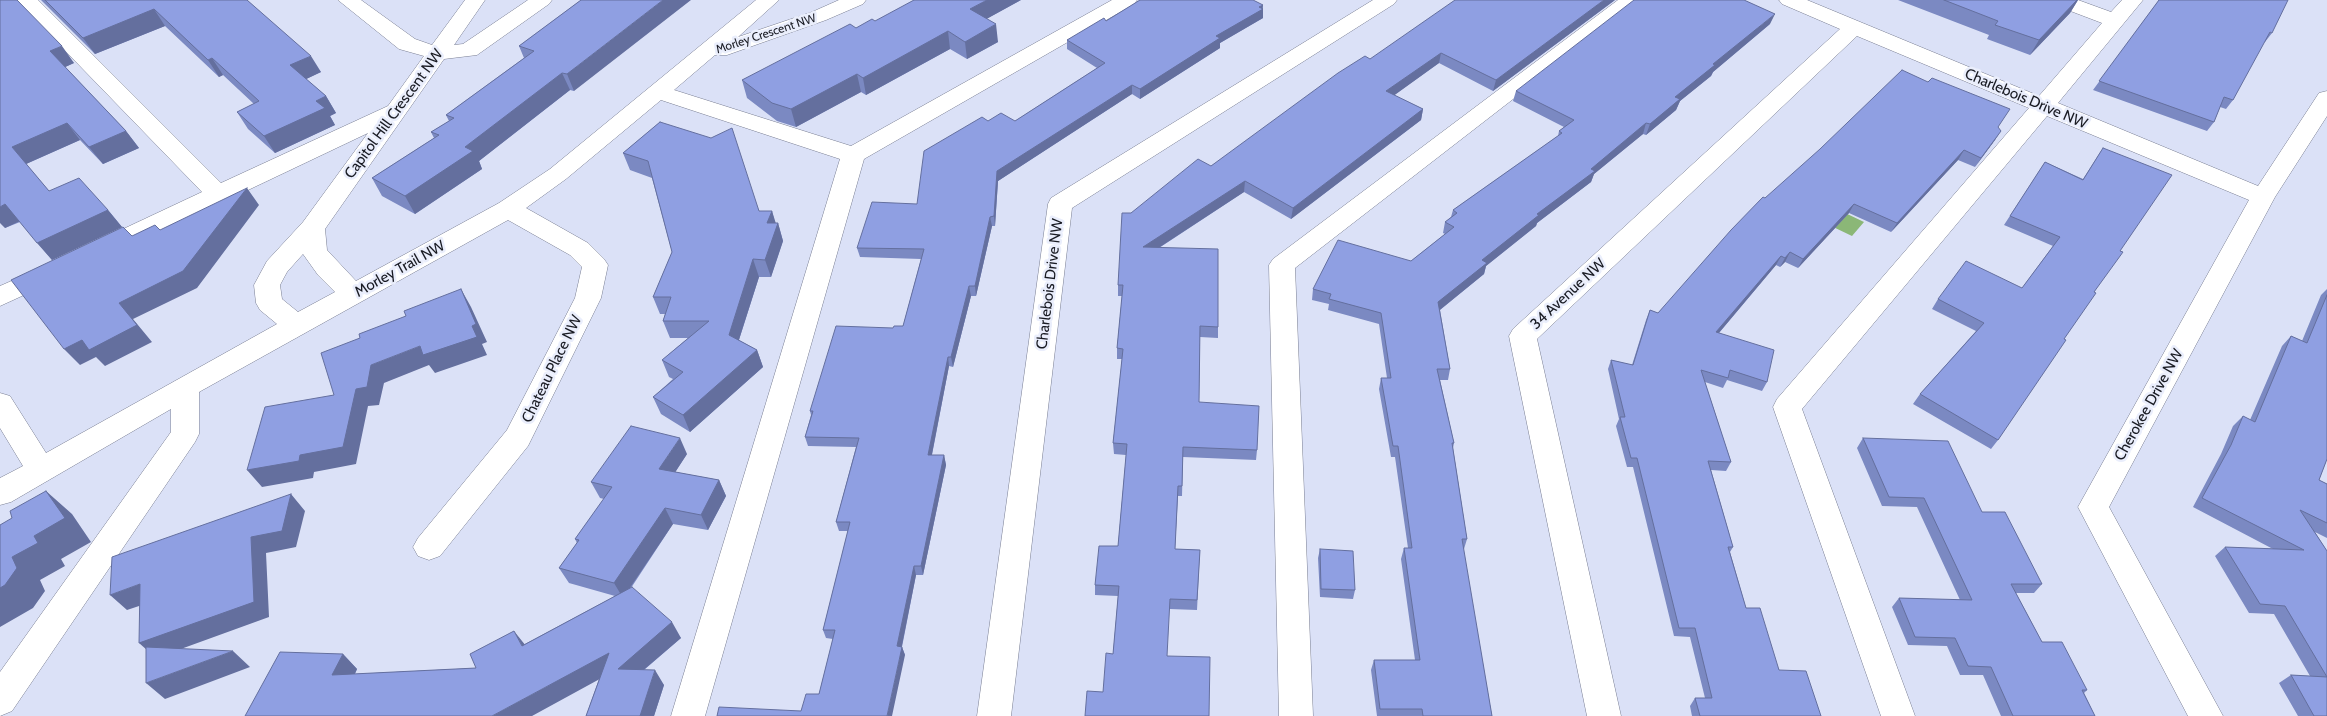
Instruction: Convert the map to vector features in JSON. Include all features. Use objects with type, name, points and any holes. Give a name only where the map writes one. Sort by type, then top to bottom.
[{"type":"street","points":[[26,0],[218,194]]},
{"type":"street","points":[[348,0],[407,44],[438,53],[469,50],[542,0]]},
{"type":"street","name":"Capitol Hill Crescent NW","points":[[297,326],[269,303],[267,285],[276,267],[312,228],[475,0]]},
{"type":"street","name":"Morley Trail NW","points":[[0,493],[185,387],[508,209],[558,174],[769,0]]},
{"type":"street","name":"Morley Crescent NW","points":[[703,55],[819,16],[856,0]]},
{"type":"street","points":[[688,716],[853,155],[1127,0]]},
{"type":"street","name":"Charlebois Drive NW","points":[[994,716],[1060,204],[1387,0]]},
{"type":"street","points":[[1296,716],[1282,265],[1631,0]]},
{"type":"street","name":"Charlebois Drive NW","points":[[1789,0],[2263,197]]},
{"type":"street","points":[[2060,0],[2115,21]]},
{"type":"street","points":[[1898,716],[1787,407],[2133,0]]},
{"type":"street","name":"34 Avenue NW","points":[[1604,716],[1523,336],[1854,27]]},
{"type":"street","points":[[658,92],[853,155]]},
{"type":"street","name":"Cherokee Drive NW","points":[[2206,716],[2093,507],[2263,197],[2327,98]]},
{"type":"street","points":[[0,297],[396,110]]},
{"type":"street","name":"Chateau Place NW","points":[[429,547],[518,438],[588,298],[595,265],[579,249],[508,209]]},
{"type":"street","points":[[312,228],[314,252],[327,269],[354,295]]},
{"type":"street","points":[[0,700],[185,434],[185,387]]},
{"type":"street","points":[[0,404],[41,470]]},
{"type":"shaded area","points":[[1841,211],[1864,222],[1852,236],[1829,225]]},
{"type":"building","points":[[0,0],[17,0],[62,46],[50,51],[126,131],[89,147],[67,123],[12,147],[49,191],[79,178],[108,210],[37,243],[5,204],[0,207]]},
{"type":"building","points":[[45,0],[247,0],[311,56],[290,65],[326,96],[316,101],[325,108],[264,136],[237,112],[259,101],[212,58],[208,60],[154,9],[83,38]]},
{"type":"building","points":[[581,0],[663,0],[567,74],[562,73],[465,147],[473,151],[405,196],[372,178],[439,135],[431,132],[454,118],[446,115],[534,51],[519,46]]},
{"type":"building","points":[[914,0],[987,0],[970,9],[996,24],[965,42],[948,31],[863,78],[857,74],[791,109],[772,103],[742,80],[850,24],[856,28],[872,19],[875,21]]},
{"type":"building","points":[[1140,0],[1253,0],[1263,5],[1259,7],[1263,9],[1216,36],[1220,38],[1140,89],[1132,85],[997,171],[994,216],[990,217],[975,286],[969,286],[951,357],[948,357],[928,455],[944,455],[921,566],[914,566],[897,646],[902,647],[887,716],[717,716],[719,707],[801,711],[806,694],[819,694],[835,630],[823,630],[850,522],[836,522],[859,438],[805,437],[813,411],[810,411],[836,326],[893,328],[894,326],[903,326],[924,249],[857,248],[872,202],[917,204],[924,151],[982,117],[988,121],[1001,113],[1015,121],[1105,63],[1067,40],[1104,18],[1106,21]]},
{"type":"building","points":[[1455,0],[1604,0],[1496,80],[1441,53],[1386,91],[1423,109],[1293,208],[1245,181],[1143,247],[1218,249],[1218,327],[1200,326],[1199,402],[1259,406],[1257,450],[1183,447],[1182,486],[1178,486],[1175,549],[1200,550],[1197,600],[1170,599],[1167,656],[1210,657],[1209,716],[1085,716],[1087,691],[1103,692],[1106,653],[1113,654],[1119,586],[1095,585],[1099,546],[1118,546],[1127,444],[1113,443],[1123,349],[1117,348],[1123,285],[1118,285],[1122,213],[1131,213],[1198,159],[1211,166],[1338,73],[1365,56],[1370,59]]},
{"type":"building","points":[[1634,0],[1744,0],[1775,14],[1675,97],[1680,99],[1650,124],[1646,123],[1591,169],[1595,171],[1537,214],[1539,215],[1482,260],[1487,263],[1438,302],[1450,369],[1437,369],[1454,443],[1452,443],[1467,539],[1462,539],[1492,716],[1423,716],[1422,709],[1380,709],[1374,660],[1420,660],[1404,548],[1412,548],[1398,446],[1393,446],[1381,378],[1391,378],[1381,313],[1329,299],[1331,294],[1313,289],[1338,240],[1411,261],[1454,227],[1445,222],[1457,213],[1453,210],[1562,133],[1559,131],[1574,120],[1516,91]]},
{"type":"building","points":[[1944,0],[2077,0],[2039,40],[1995,25],[1998,21]]},
{"type":"building","points":[[2159,0],[2288,0],[2272,33],[2270,32],[2233,100],[2224,97],[2214,122],[2099,81]]},
{"type":"building","points":[[1902,70],[1928,82],[1932,78],[2010,109],[1998,127],[2001,131],[1981,158],[1964,150],[1897,223],[1854,204],[1803,259],[1790,252],[1785,258],[1781,256],[1716,332],[1774,350],[1767,382],[1730,370],[1728,378],[1701,370],[1731,462],[1708,461],[1733,547],[1728,547],[1746,608],[1760,608],[1779,670],[1806,671],[1821,716],[1700,716],[1695,698],[1712,698],[1695,628],[1679,628],[1637,458],[1631,458],[1620,417],[1625,417],[1611,360],[1633,365],[1650,310],[1658,313],[1731,230],[1763,197],[1765,198],[1820,149]]},
{"type":"building","points":[[660,122],[711,138],[732,128],[759,211],[772,211],[767,223],[778,223],[765,260],[753,259],[729,335],[757,350],[683,415],[653,397],[683,372],[662,360],[709,321],[663,321],[671,297],[653,297],[672,252],[648,161],[623,153]]},
{"type":"building","points":[[2103,148],[2172,175],[2120,251],[2123,252],[2094,292],[2096,293],[2064,339],[2066,340],[1998,440],[1920,394],[1984,323],[1938,299],[1966,261],[2022,288],[2060,237],[2010,216],[2045,162],[2083,180]]},
{"type":"building","points":[[247,188],[183,271],[119,303],[137,325],[89,350],[82,340],[64,349],[11,280],[123,227],[132,236],[155,225],[160,230]]},
{"type":"building","points":[[461,289],[476,324],[472,326],[477,337],[423,355],[420,346],[371,365],[367,387],[356,389],[343,447],[300,455],[299,461],[247,470],[265,407],[334,395],[321,353],[360,338],[359,334],[406,316],[404,311]]},
{"type":"building","points":[[2327,295],[2327,459],[2319,480],[2327,484],[2327,523],[2300,510],[2327,551],[2327,677],[2285,606],[2260,604],[2225,547],[2304,550],[2202,498],[2231,445],[2243,416],[2255,422],[2291,336],[2307,343]]},
{"type":"building","points":[[631,426],[680,438],[659,469],[719,480],[701,515],[665,508],[614,583],[559,568],[579,540],[575,539],[612,487],[591,482]]},
{"type":"building","points":[[1863,438],[1948,441],[1982,512],[2005,512],[2042,584],[2011,584],[2042,642],[2062,642],[2087,690],[2082,690],[2095,716],[2013,716],[1991,667],[1968,666],[1955,638],[1915,637],[1899,598],[1972,600],[1924,498],[1889,497]]},
{"type":"building","points":[[46,491],[65,518],[34,536],[38,543],[12,557],[17,568],[5,585],[0,588],[0,525],[12,518],[10,511]]},
{"type":"building","points":[[291,494],[282,531],[251,537],[254,602],[139,643],[140,584],[110,595],[112,557]]},
{"type":"building","points":[[1320,549],[1353,551],[1355,590],[1321,589]]},
{"type":"building","points":[[632,587],[672,622],[618,669],[655,670],[640,716],[586,716],[609,653],[492,716],[245,716],[280,652],[343,654],[332,675],[476,668],[470,654],[514,631],[522,646]]},
{"type":"building","points":[[146,647],[233,651],[146,683]]},
{"type":"building","points":[[2291,675],[2327,677],[2327,716],[2314,716]]}]
